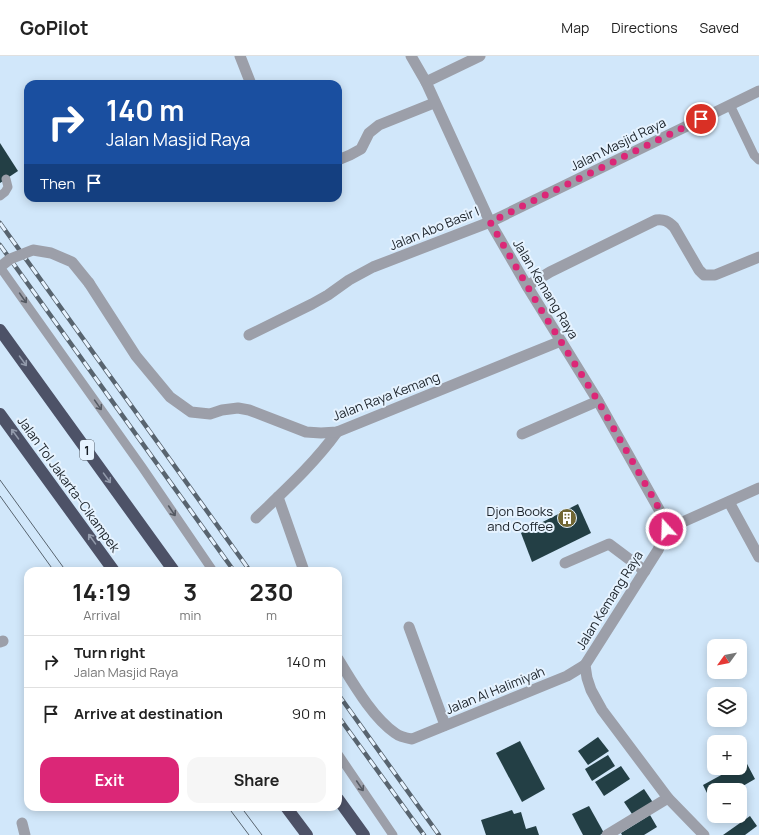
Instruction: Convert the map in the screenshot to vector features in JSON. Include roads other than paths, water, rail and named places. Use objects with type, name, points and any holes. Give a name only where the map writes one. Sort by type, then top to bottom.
[{"type":"highway","name":"1","points":[[0,330],[171,567]]},
{"type":"highway","name":"Jalan Tol Jakarta–Cikampek","points":[[0,414],[111,567]]},
{"type":"highway","points":[[342,804],[364,835]]},
{"type":"highway","points":[[289,811],[307,835]]},
{"type":"street","points":[[240,56],[249,80]]},
{"type":"street","name":"Jalan Abo Basir I","points":[[249,335],[321,299],[349,280],[373,267],[490,222],[426,82],[411,56]]},
{"type":"street","points":[[426,82],[480,56]]},
{"type":"street","name":"Jalan Masjid Raya","points":[[490,222],[759,91]]},
{"type":"street","points":[[342,158],[361,148],[369,133],[379,125],[434,102]]},
{"type":"street","points":[[527,286],[550,272],[656,220],[663,219],[674,227],[699,270],[704,274],[716,276],[759,257]]},
{"type":"street","name":"Jalan Kemang Raya","points":[[490,222],[560,341],[598,401],[661,513],[666,529],[658,550],[585,665],[591,690],[599,705],[668,798],[704,835]]},
{"type":"street","name":"Jalan Raya Kemang","points":[[0,267],[10,258],[33,250],[52,253],[72,262],[89,283],[136,356],[170,397],[191,412],[210,414],[222,410],[238,408],[248,410],[306,432],[337,432],[560,341]]},
{"type":"street","points":[[522,434],[598,401]]},
{"type":"street","points":[[256,518],[326,448],[337,432]]},
{"type":"street","points":[[666,529],[759,488]]},
{"type":"street","points":[[278,497],[303,567]]},
{"type":"street","points":[[729,502],[759,557]]},
{"type":"street","points":[[565,563],[609,544],[645,571]]},
{"type":"street","name":"Jalan Al Halimiyah","points":[[409,627],[445,725],[567,676],[585,665]]},
{"type":"street","points":[[342,665],[379,719],[395,734],[404,738],[412,739],[445,725]]},
{"type":"street","points":[[607,835],[668,798]]},
{"type":"street","points":[[22,823],[25,835]]},
{"type":"lane","points":[[730,105],[754,155],[759,160]]},
{"type":"lane","points":[[0,196],[8,187],[6,179]]},
{"type":"lane","points":[[0,267],[138,460],[210,567]]},
{"type":"lane","points":[[342,760],[393,835]]},
{"type":"tram line","points":[[0,480],[63,567]]},
{"type":"tram line","points":[[0,496],[51,567]]},
{"type":"tram line","points":[[231,811],[249,835]]},
{"type":"tram line","points":[[244,811],[262,835]]},
{"type":"railway","points":[[0,223],[247,567]]},
{"type":"railway","points":[[0,245],[231,567]]},
{"type":"railway","points":[[342,700],[439,835]]},
{"type":"railway","points":[[342,722],[424,835]]},
{"type":"place","name":"Djon Books and Coffee","points":[[567,518]]}]
